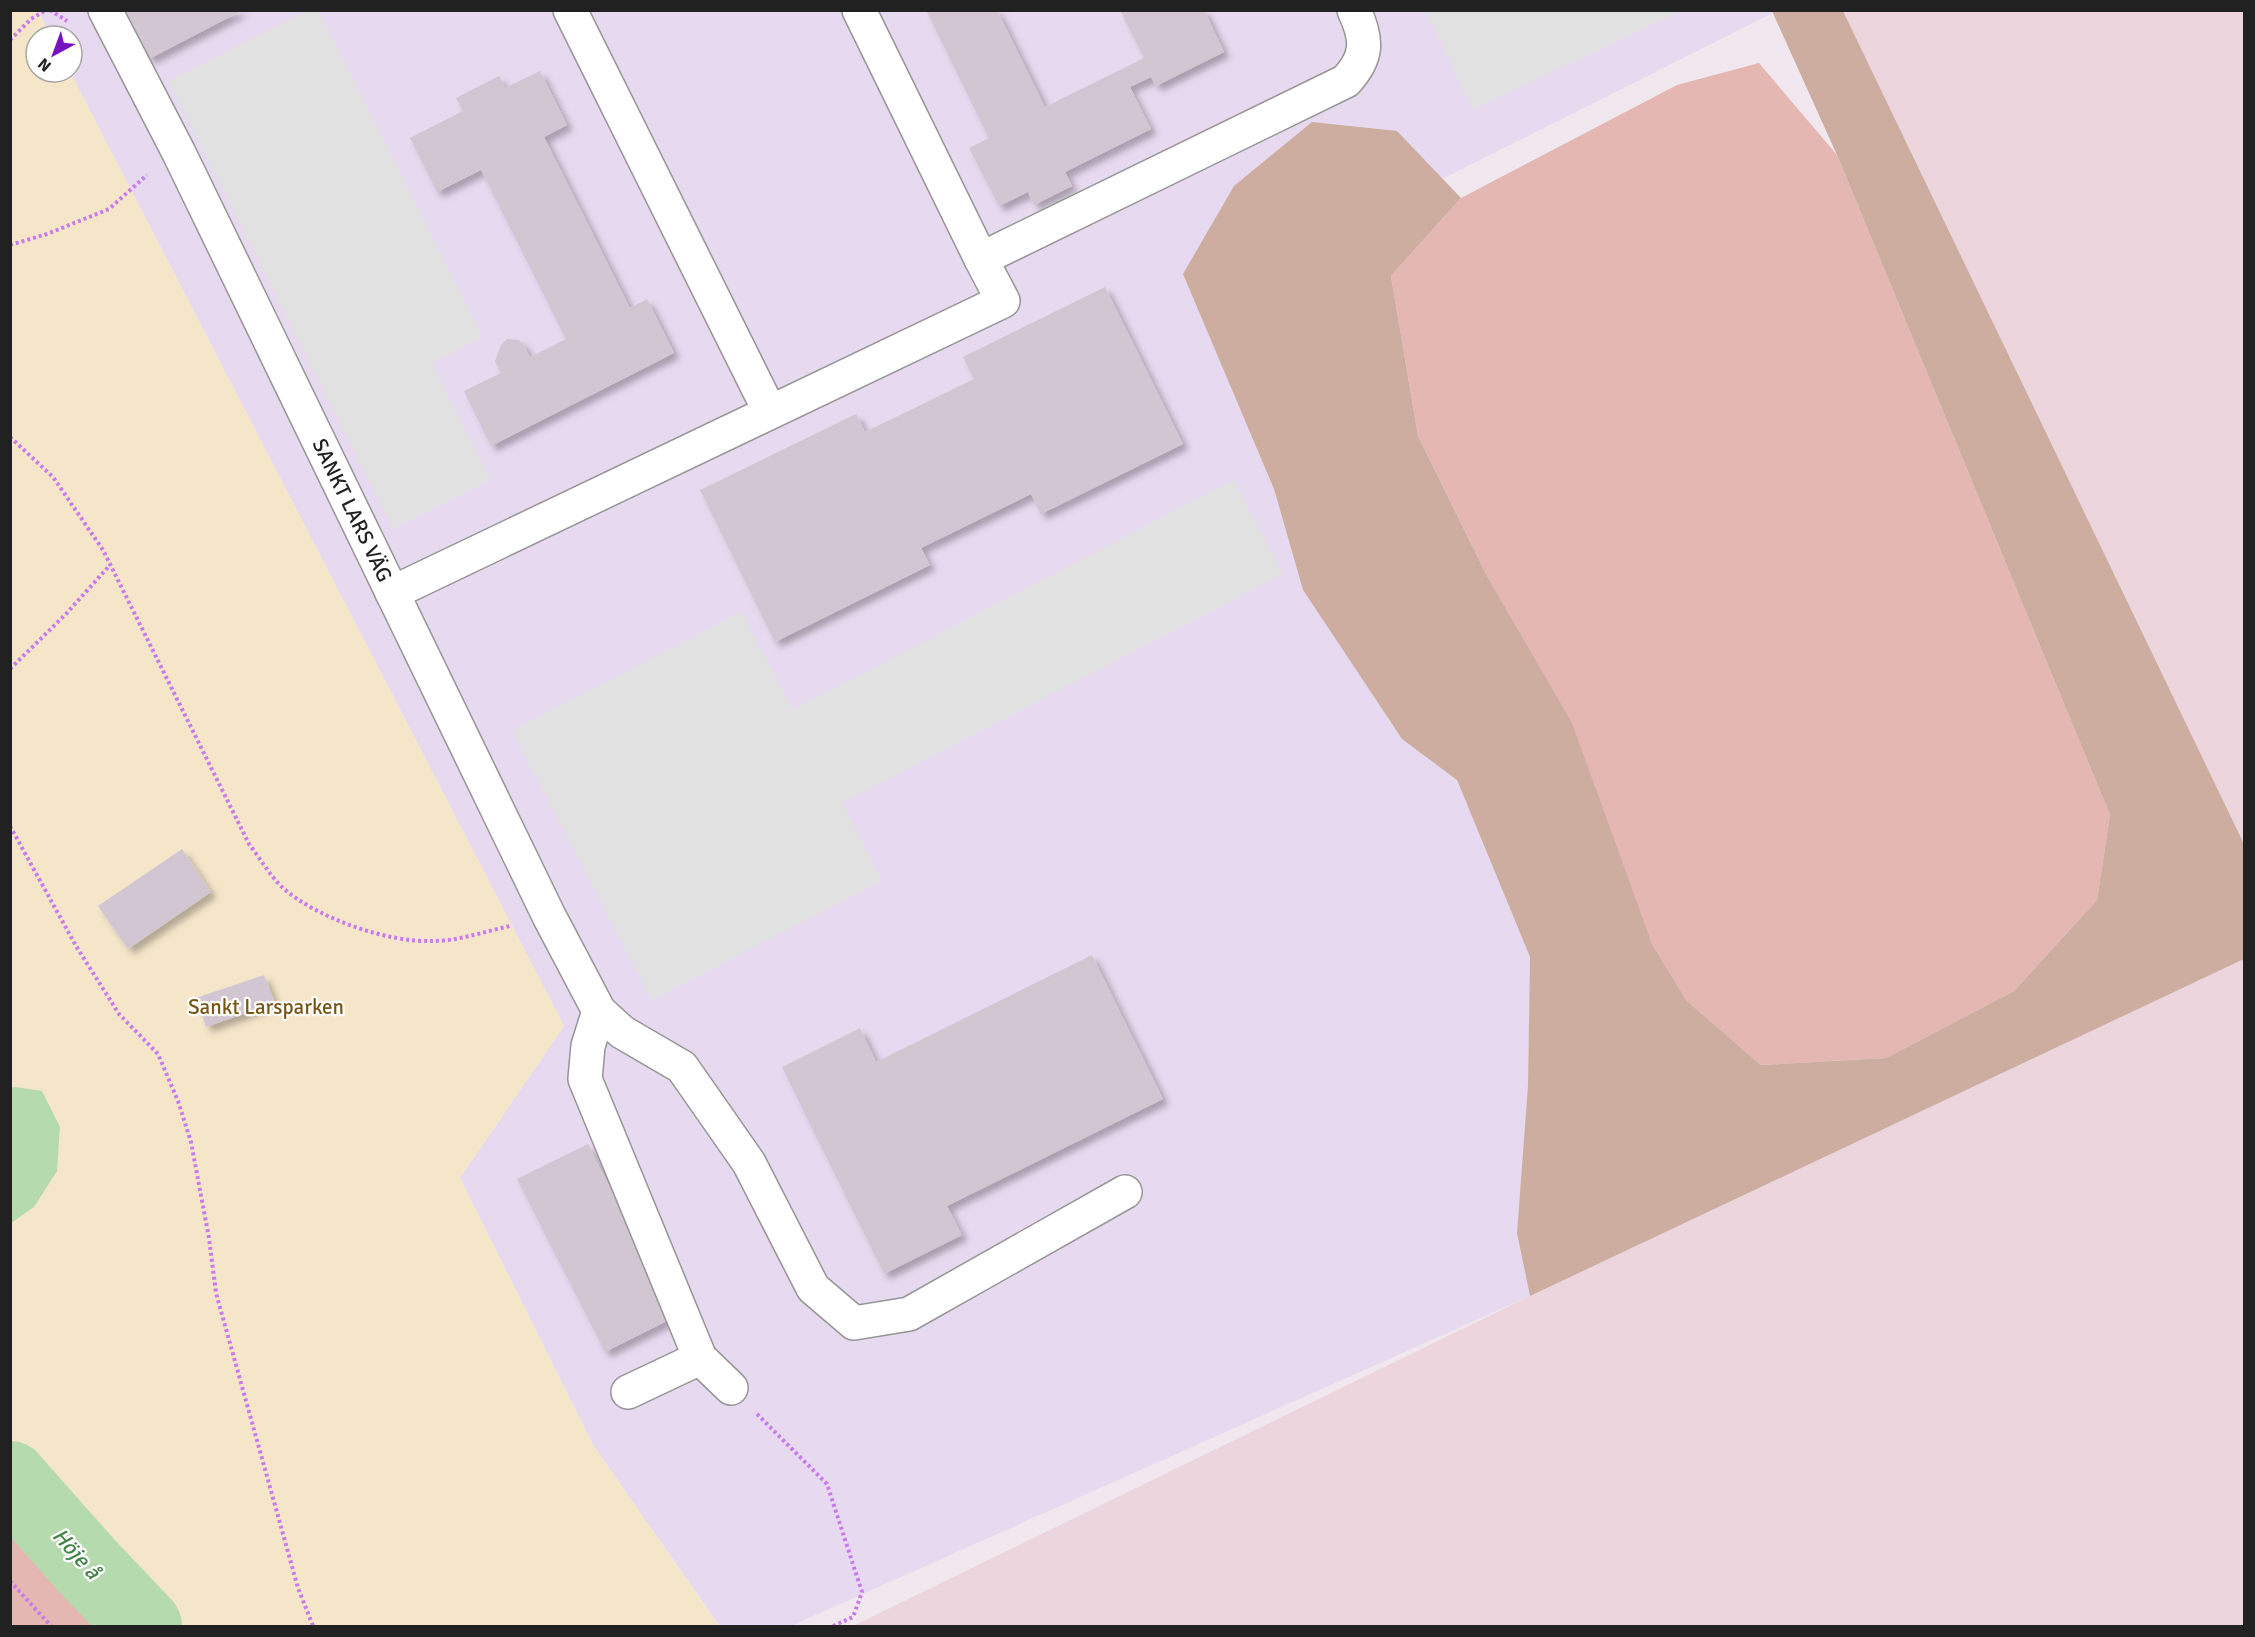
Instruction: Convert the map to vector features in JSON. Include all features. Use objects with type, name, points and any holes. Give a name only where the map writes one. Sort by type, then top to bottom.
[{"type":"street","name":"SANKT LARS VÄG","points":[[105,10],[179,153],[549,916],[599,1011],[622,1032],[682,1067],[749,1163],[813,1288],[854,1323],[909,1314],[1125,1192]]},
{"type":"street","points":[[570,10],[770,412]]},
{"type":"street","points":[[392,593],[1003,301],[859,10]]},
{"type":"street","points":[[981,258],[1346,81],[1358,68],[1365,41],[1354,10]]},
{"type":"street","points":[[599,1011],[588,1046],[585,1079],[700,1358],[731,1389]]},
{"type":"street","points":[[627,1392],[700,1358]]},
{"type":"path","points":[[10,40],[31,19],[46,10]]},
{"type":"path","points":[[10,245],[47,234],[109,209],[152,170]]},
{"type":"path","points":[[10,438],[53,477],[98,542],[249,844],[282,887],[314,910],[349,925],[396,938],[434,941],[475,934],[549,916]]},
{"type":"path","points":[[10,669],[66,614],[110,565]]},
{"type":"path","points":[[10,826],[76,946],[119,1014],[158,1054],[178,1101],[191,1142],[209,1239],[216,1293],[298,1588],[313,1626]]},
{"type":"path","points":[[731,1389],[827,1484],[862,1592],[853,1617],[833,1626]]},
{"type":"path","points":[[10,1581],[51,1626]]},
{"type":"shaded area","points":[[309,10],[319,11],[483,337],[432,363],[491,480],[393,529],[168,81]]},
{"type":"shaded area","points":[[38,11],[1772,11],[1773,13],[1442,179],[1397,131],[1274,489],[1303,590],[1402,739],[1457,780],[1530,957],[1528,1085],[1517,1233],[1530,1296],[791,1626],[720,1626],[593,1445],[460,1178],[564,1026],[76,84],[84,84],[84,24],[45,24]]},
{"type":"shaded area","points":[[1426,11],[1681,11],[1473,109]]},
{"type":"shaded area","points":[[1772,11],[1843,11],[2244,844],[2244,959],[1530,1296],[1517,1233],[1528,1085],[1530,957],[1457,780],[1402,739],[1303,590],[1274,489],[1183,274],[1234,186],[1312,122],[1397,131],[1461,198],[1391,276],[1418,436],[1489,580],[1572,723],[1652,944],[1687,1001],[1761,1065],[1886,1058],[2014,991],[2097,900],[2110,815],[1837,155]]},
{"type":"shaded area","points":[[1843,11],[2244,11],[2244,844]]},
{"type":"shaded area","points":[[1759,63],[1837,155],[2110,815],[2097,900],[2014,991],[1886,1058],[1761,1065],[1687,1001],[1652,944],[1489,580],[1418,436],[1391,276],[1461,198],[1677,85]]},
{"type":"shaded area","points":[[1234,480],[1283,574],[842,803],[882,881],[652,1000],[512,731],[741,612],[793,710]]},
{"type":"shaded area","points":[[2244,959],[2244,1626],[853,1626],[1530,1296]]},
{"type":"shaded area","points":[[10,1088],[42,1091],[60,1127],[57,1171],[34,1207],[11,1223]]},
{"type":"shaded area","points":[[10,1511],[113,1626],[11,1626]]},
{"type":"green space","name":"Sankt Larsparken","points":[[10,11],[38,11],[45,24],[24,24],[24,84],[76,84],[564,1026],[460,1178],[593,1445],[719,1626],[183,1626],[11,1463]]},
{"type":"building","points":[[124,10],[243,10],[149,59]]},
{"type":"building","points":[[926,10],[997,10],[1045,107],[1144,58],[1120,10],[1204,10],[1224,52],[1156,86],[1151,77],[1130,87],[1151,129],[1065,172],[1072,186],[1034,205],[1028,192],[999,206],[969,148],[989,138]]},
{"type":"building","points":[[540,71],[567,125],[544,137],[630,308],[647,299],[674,353],[491,446],[464,391],[501,373],[495,361],[501,345],[507,339],[518,340],[530,357],[566,339],[481,170],[437,192],[410,138],[463,111],[456,98],[499,76],[505,88]]},
{"type":"building","points":[[1105,287],[1183,444],[1041,514],[1031,494],[921,548],[930,565],[775,642],[700,490],[856,414],[865,432],[974,379],[963,357]]},
{"type":"building","points":[[182,849],[211,892],[128,949],[98,906]]},
{"type":"building","points":[[1092,955],[1163,1099],[947,1206],[962,1235],[884,1274],[782,1067],[860,1028],[876,1062]]},
{"type":"building","points":[[264,975],[275,1003],[206,1027],[196,998]]},
{"type":"building","points":[[588,1144],[675,1317],[605,1352],[517,1179]]},
{"type":"waterway","name":"Höje å","points":[[10,1479],[144,1626]]}]
